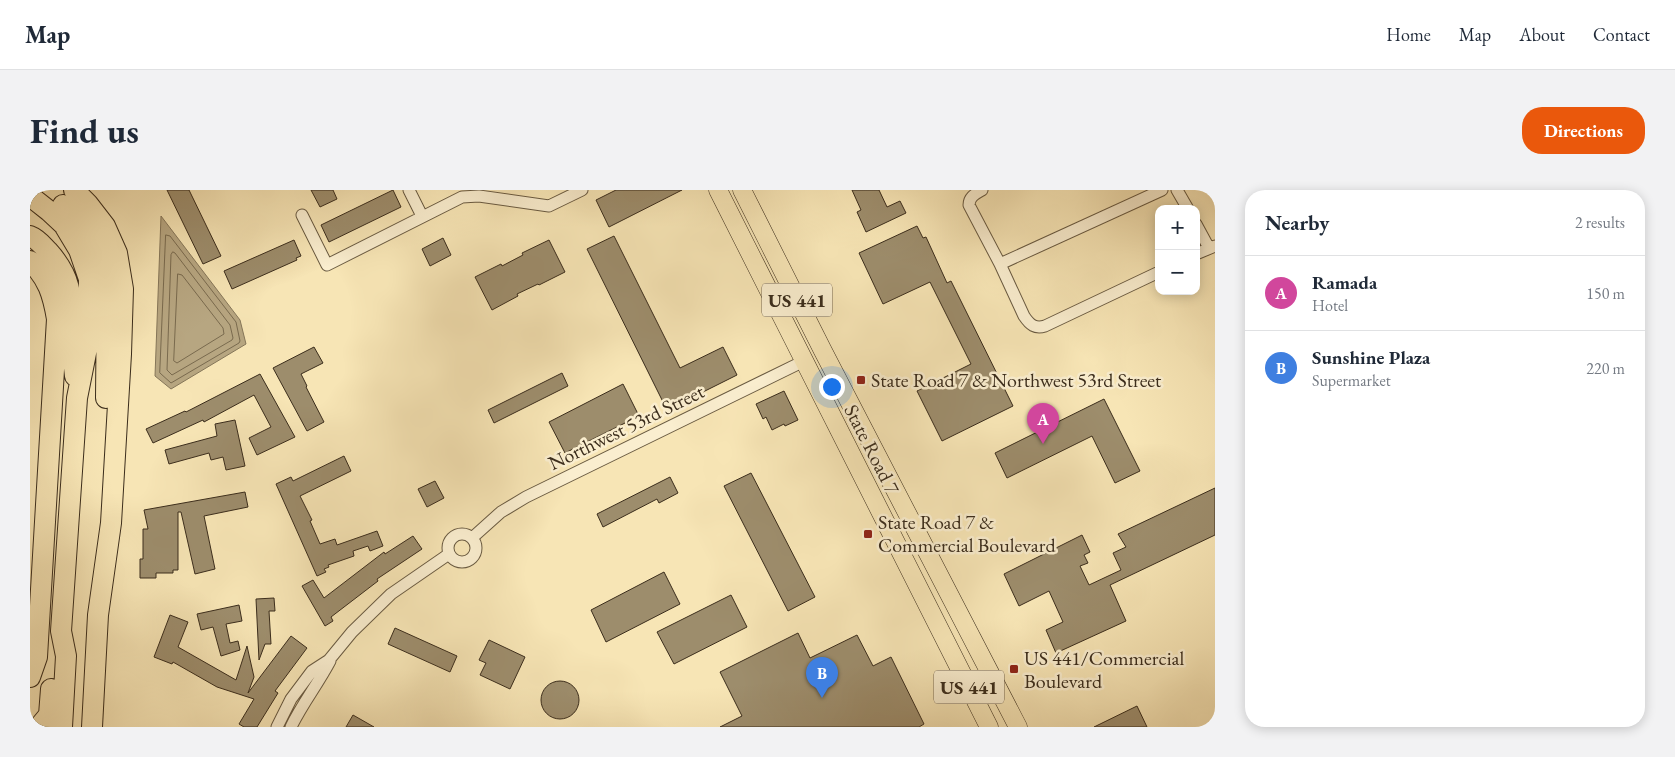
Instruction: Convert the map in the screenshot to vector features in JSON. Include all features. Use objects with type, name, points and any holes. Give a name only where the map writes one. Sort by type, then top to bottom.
[{"type":"highway","points":[[40,190],[60,202],[85,230],[98,255],[107,289],[106,403],[93,587],[98,615]]},
{"type":"highway","points":[[74,190],[105,226],[117,253],[124,289],[111,523],[98,615],[89,723]]},
{"type":"highway","points":[[30,196],[64,225],[79,250],[89,279],[88,343],[77,398],[61,631],[53,655],[49,715],[39,727]]},
{"type":"highway","points":[[30,236],[36,239],[56,260],[68,281],[72,305],[72,346],[77,398]]},
{"type":"highway","points":[[30,261],[36,266],[52,293],[57,319],[37,657],[30,677]]},
{"type":"highway","points":[[61,631],[66,656],[62,727]]},
{"type":"main road","name":"State Road 7","points":[[718,190],[989,727]]},
{"type":"main road","name":"State Road 7","points":[[742,190],[823,351],[1018,727]]},
{"type":"main road","points":[[786,328],[802,342],[823,351]]},
{"type":"main road","points":[[804,361],[814,360],[824,365],[838,378]]},
{"type":"main road","points":[[898,547],[913,560],[922,564],[934,563]]},
{"type":"street","points":[[409,190],[422,216]]},
{"type":"street","points":[[302,215],[327,265],[462,197],[479,196],[549,206],[582,190]]},
{"type":"street","points":[[982,190],[972,197],[969,205],[1000,264],[1024,316],[1029,324],[1035,327],[1046,326],[1155,274]]},
{"type":"street","points":[[1000,264],[1162,190]]},
{"type":"street","points":[[1177,190],[1186,205]]},
{"type":"street","points":[[1200,230],[1212,247],[1200,252]]},
{"type":"street","name":"Northwest 53rd Street","points":[[472,538],[501,512],[526,497],[804,361]]},
{"type":"street","points":[[464,533],[472,538],[476,547],[473,556],[469,560],[464,562],[457,561],[449,554],[448,545],[453,536],[464,533]]},
{"type":"street","points":[[291,727],[310,693],[322,677],[329,661],[352,632],[391,594],[449,554]]},
{"type":"street","points":[[277,727],[291,699],[312,671],[329,661]]},
{"type":"water","points":[[161,216],[240,320],[246,344],[171,389],[155,376]]},
{"type":"building","points":[[167,190],[189,190],[221,256],[203,264]]},
{"type":"building","points":[[311,190],[333,190],[337,199],[320,207]]},
{"type":"building","points":[[393,190],[401,207],[329,242],[321,225]]},
{"type":"building","points":[[616,190],[682,190],[609,227],[596,200]]},
{"type":"building","points":[[852,190],[879,190],[887,207],[900,201],[906,213],[866,232],[857,212],[861,210]]},
{"type":"building","points":[[917,226],[923,238],[926,237],[947,283],[951,281],[1013,406],[942,441],[917,391],[971,364],[930,282],[883,304],[859,253]]},
{"type":"building","points":[[614,236],[680,368],[723,347],[737,375],[667,410],[587,249]]},
{"type":"building","points":[[443,238],[451,255],[430,266],[422,249]]},
{"type":"building","points":[[294,240],[301,256],[296,258],[297,260],[232,289],[224,271]]},
{"type":"building","points":[[549,240],[565,272],[517,294],[518,296],[492,310],[475,277],[501,264],[502,266],[523,255],[522,253]]},
{"type":"building","points":[[314,347],[323,363],[301,374],[324,422],[307,431],[273,368]]},
{"type":"building","points":[[562,373],[568,386],[494,423],[488,410]]},
{"type":"building","points":[[260,374],[295,437],[257,455],[249,438],[271,427],[254,395],[204,422],[203,420],[153,443],[146,429],[186,412]]},
{"type":"building","points":[[623,384],[639,416],[565,453],[549,422]]},
{"type":"building","points":[[784,391],[798,420],[772,430],[766,417],[763,419],[756,404]]},
{"type":"building","points":[[1104,399],[1140,471],[1115,483],[1092,436],[1007,478],[995,453]]},
{"type":"building","points":[[235,420],[245,466],[226,470],[223,457],[211,460],[209,453],[169,464],[165,450],[217,436],[215,424]]},
{"type":"building","points":[[344,456],[351,471],[300,496],[312,520],[310,521],[320,544],[335,539],[337,545],[377,531],[383,546],[370,551],[368,546],[353,551],[354,556],[328,565],[329,567],[324,569],[326,572],[317,576],[276,484],[291,477],[293,481]]},
{"type":"building","points":[[751,473],[815,597],[788,611],[724,486]]},
{"type":"building","points":[[670,477],[678,493],[659,503],[657,499],[603,527],[597,514]]},
{"type":"building","points":[[435,481],[444,498],[427,507],[418,489]]},
{"type":"building","points":[[1215,488],[1215,535],[1110,585],[1126,621],[1056,653],[1046,630],[1063,622],[1049,591],[1019,606],[1004,574],[1082,535],[1090,552],[1084,555],[1088,563],[1080,566],[1089,585],[1121,570],[1113,553],[1126,547],[1118,534]]},
{"type":"building","points":[[245,492],[248,507],[204,516],[215,569],[195,574],[181,512],[178,512],[178,570],[173,570],[173,573],[156,573],[156,578],[140,578],[140,559],[143,559],[143,529],[148,529],[144,510]]},
{"type":"building","points":[[413,536],[422,549],[377,579],[378,581],[331,617],[333,621],[325,626],[302,586],[313,580],[324,598],[384,552],[385,554]]},
{"type":"building","points":[[664,572],[680,604],[606,642],[591,610]]},
{"type":"building","points":[[731,595],[747,627],[674,664],[657,632]]},
{"type":"building","points":[[274,598],[275,611],[269,611],[271,644],[265,644],[259,660],[256,599]]},
{"type":"building","points":[[239,605],[242,621],[226,624],[230,643],[238,641],[240,650],[221,656],[213,627],[201,630],[197,614]]},
{"type":"building","points":[[170,615],[188,622],[178,647],[236,680],[247,646],[254,677],[248,693],[291,636],[307,648],[275,691],[278,693],[257,727],[244,727],[239,724],[254,699],[217,687],[173,662],[172,664],[154,657]]},
{"type":"building","points":[[395,628],[457,656],[450,672],[388,644]]},
{"type":"building","points":[[798,633],[810,658],[857,635],[873,666],[891,657],[924,724],[919,727],[720,727],[742,716],[720,672]]},
{"type":"building","points":[[489,640],[525,657],[510,689],[480,675],[486,663],[479,660]]},
{"type":"building","points":[[560,681],[574,686],[579,700],[574,714],[560,719],[546,714],[541,700],[546,686]]},
{"type":"building","points":[[1137,706],[1147,727],[1094,727]]},
{"type":"building","points":[[353,715],[374,727],[346,727]]},
{"type":"place","name":"State Road 7 & Northwest 53rd Street","points":[[861,380]]},
{"type":"place","name":"Ramada","points":[[1043,444]]},
{"type":"place","name":"State Road 7 & Commercial Boulevard","points":[[868,534]]},
{"type":"place","name":"US 441/Commercial Boulevard","points":[[1014,669]]},
{"type":"place","name":"Sunshine Plaza","points":[[822,698]]}]
